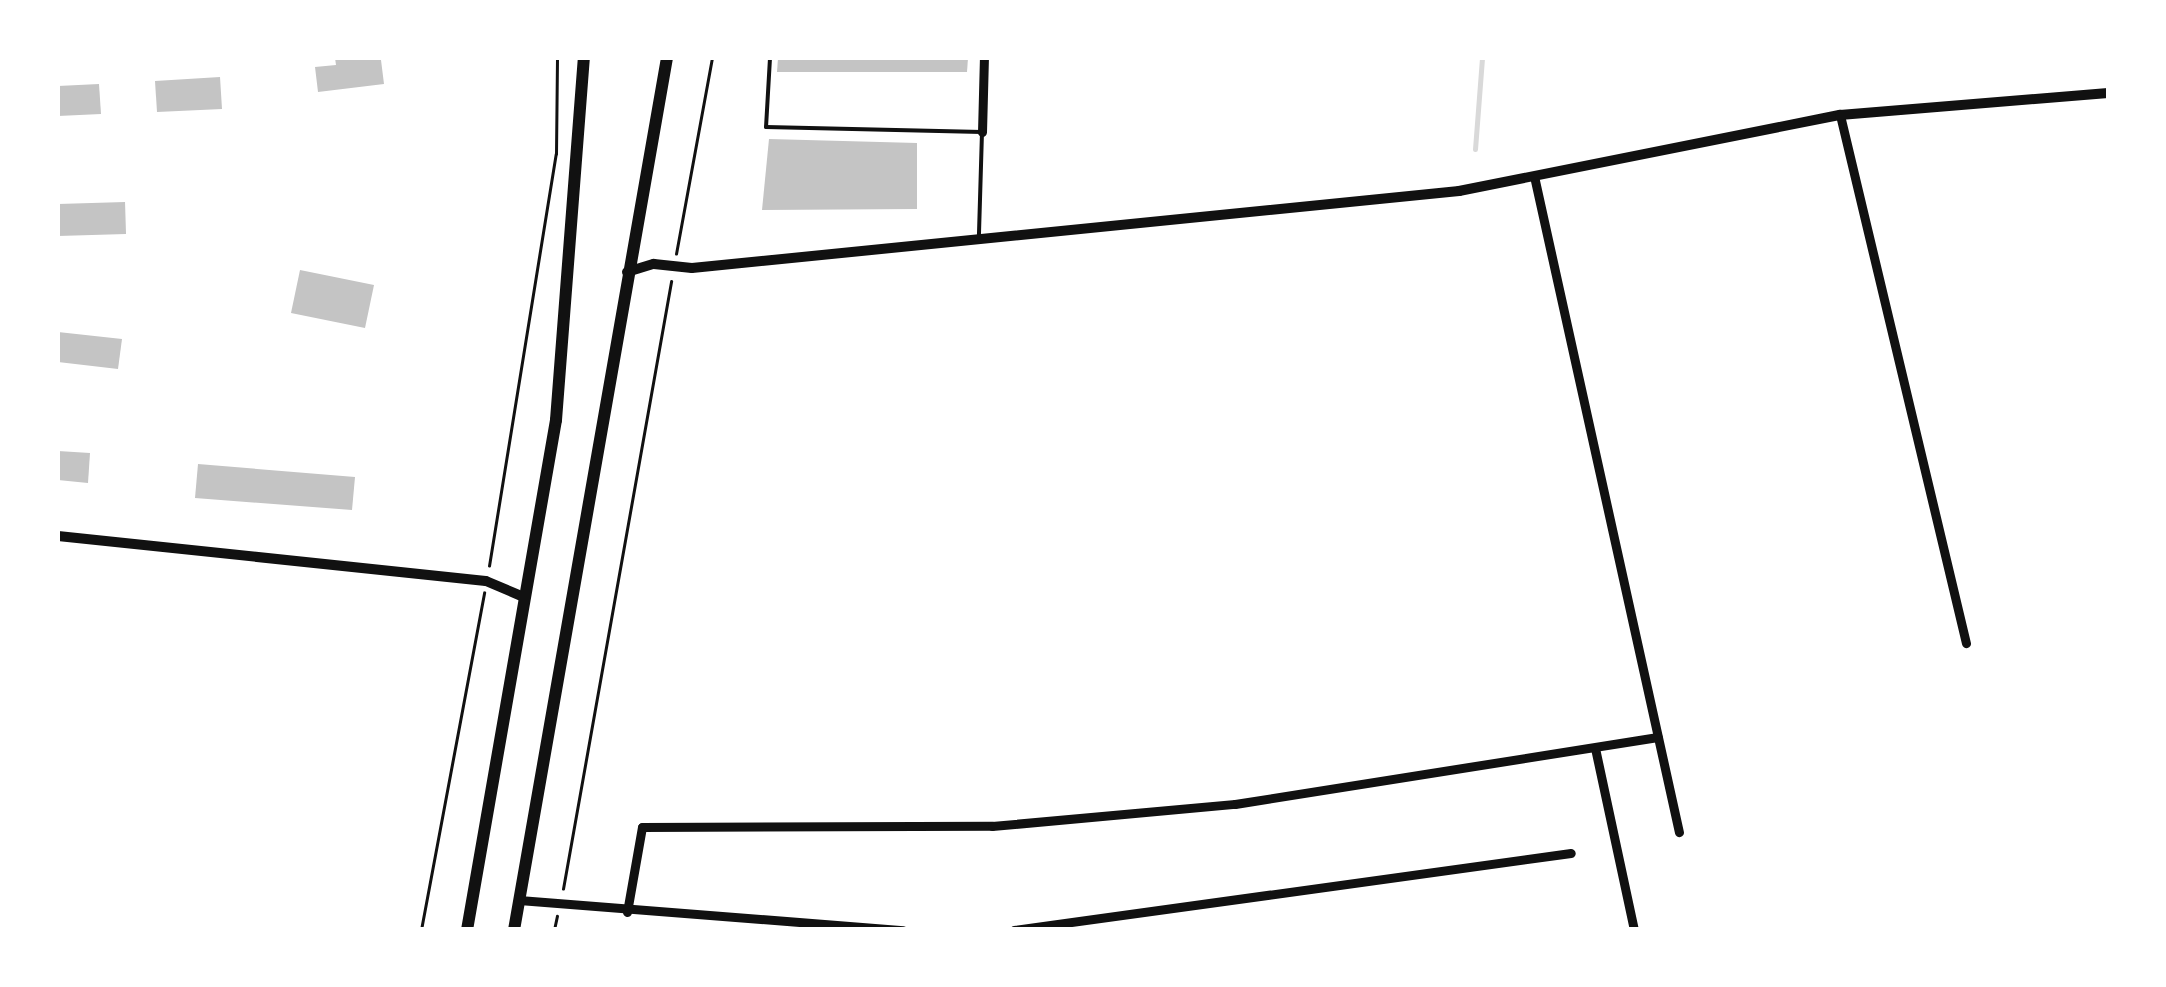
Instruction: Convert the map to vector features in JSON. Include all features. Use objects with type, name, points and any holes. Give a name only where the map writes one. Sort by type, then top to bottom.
[{"type":"main road","points":[[467,930],[522,596],[556,420],[584,58]]},
{"type":"main road","points":[[514,930],[626,272],[667,58]]},
{"type":"street","points":[[982,132],[984,58]]},
{"type":"street","points":[[626,272],[654,264],[673,268],[1459,191],[1840,115],[2108,94]]},
{"type":"street","points":[[1840,115],[1966,644]]},
{"type":"street","points":[[1534,176],[1679,832]]},
{"type":"street","points":[[58,536],[486,581],[522,596]]},
{"type":"street","points":[[627,912],[642,827],[992,826],[1234,804],[1658,736]]},
{"type":"street","points":[[1595,748],[1634,930]]},
{"type":"street","points":[[1014,930],[1571,854]]},
{"type":"street","points":[[520,900],[627,912],[902,930]]},
{"type":"lane","points":[[770,58],[766,127],[982,132],[979,236]]},
{"type":"path","points":[[421,930],[486,581],[556,154],[557,58]]},
{"type":"path","points":[[554,930],[712,58]]},
{"type":"building","points":[[335,58],[381,60],[384,84],[318,92],[315,67],[336,65]]},
{"type":"building","points":[[778,58],[968,58],[967,72],[777,72]]},
{"type":"building","points":[[220,77],[222,109],[157,112],[155,81]]},
{"type":"building","points":[[99,84],[101,114],[58,116],[58,86]]},
{"type":"building","points":[[769,139],[917,143],[917,209],[762,210]]},
{"type":"building","points":[[125,202],[126,234],[58,236],[58,204]]},
{"type":"building","points":[[300,270],[374,285],[365,328],[291,313]]},
{"type":"building","points":[[58,332],[122,339],[118,369],[58,362]]},
{"type":"building","points":[[58,451],[90,453],[88,483],[58,480]]},
{"type":"building","points":[[198,464],[355,477],[352,510],[195,498]]},
{"type":"waterway","points":[[1475,149],[1482,58]]}]
